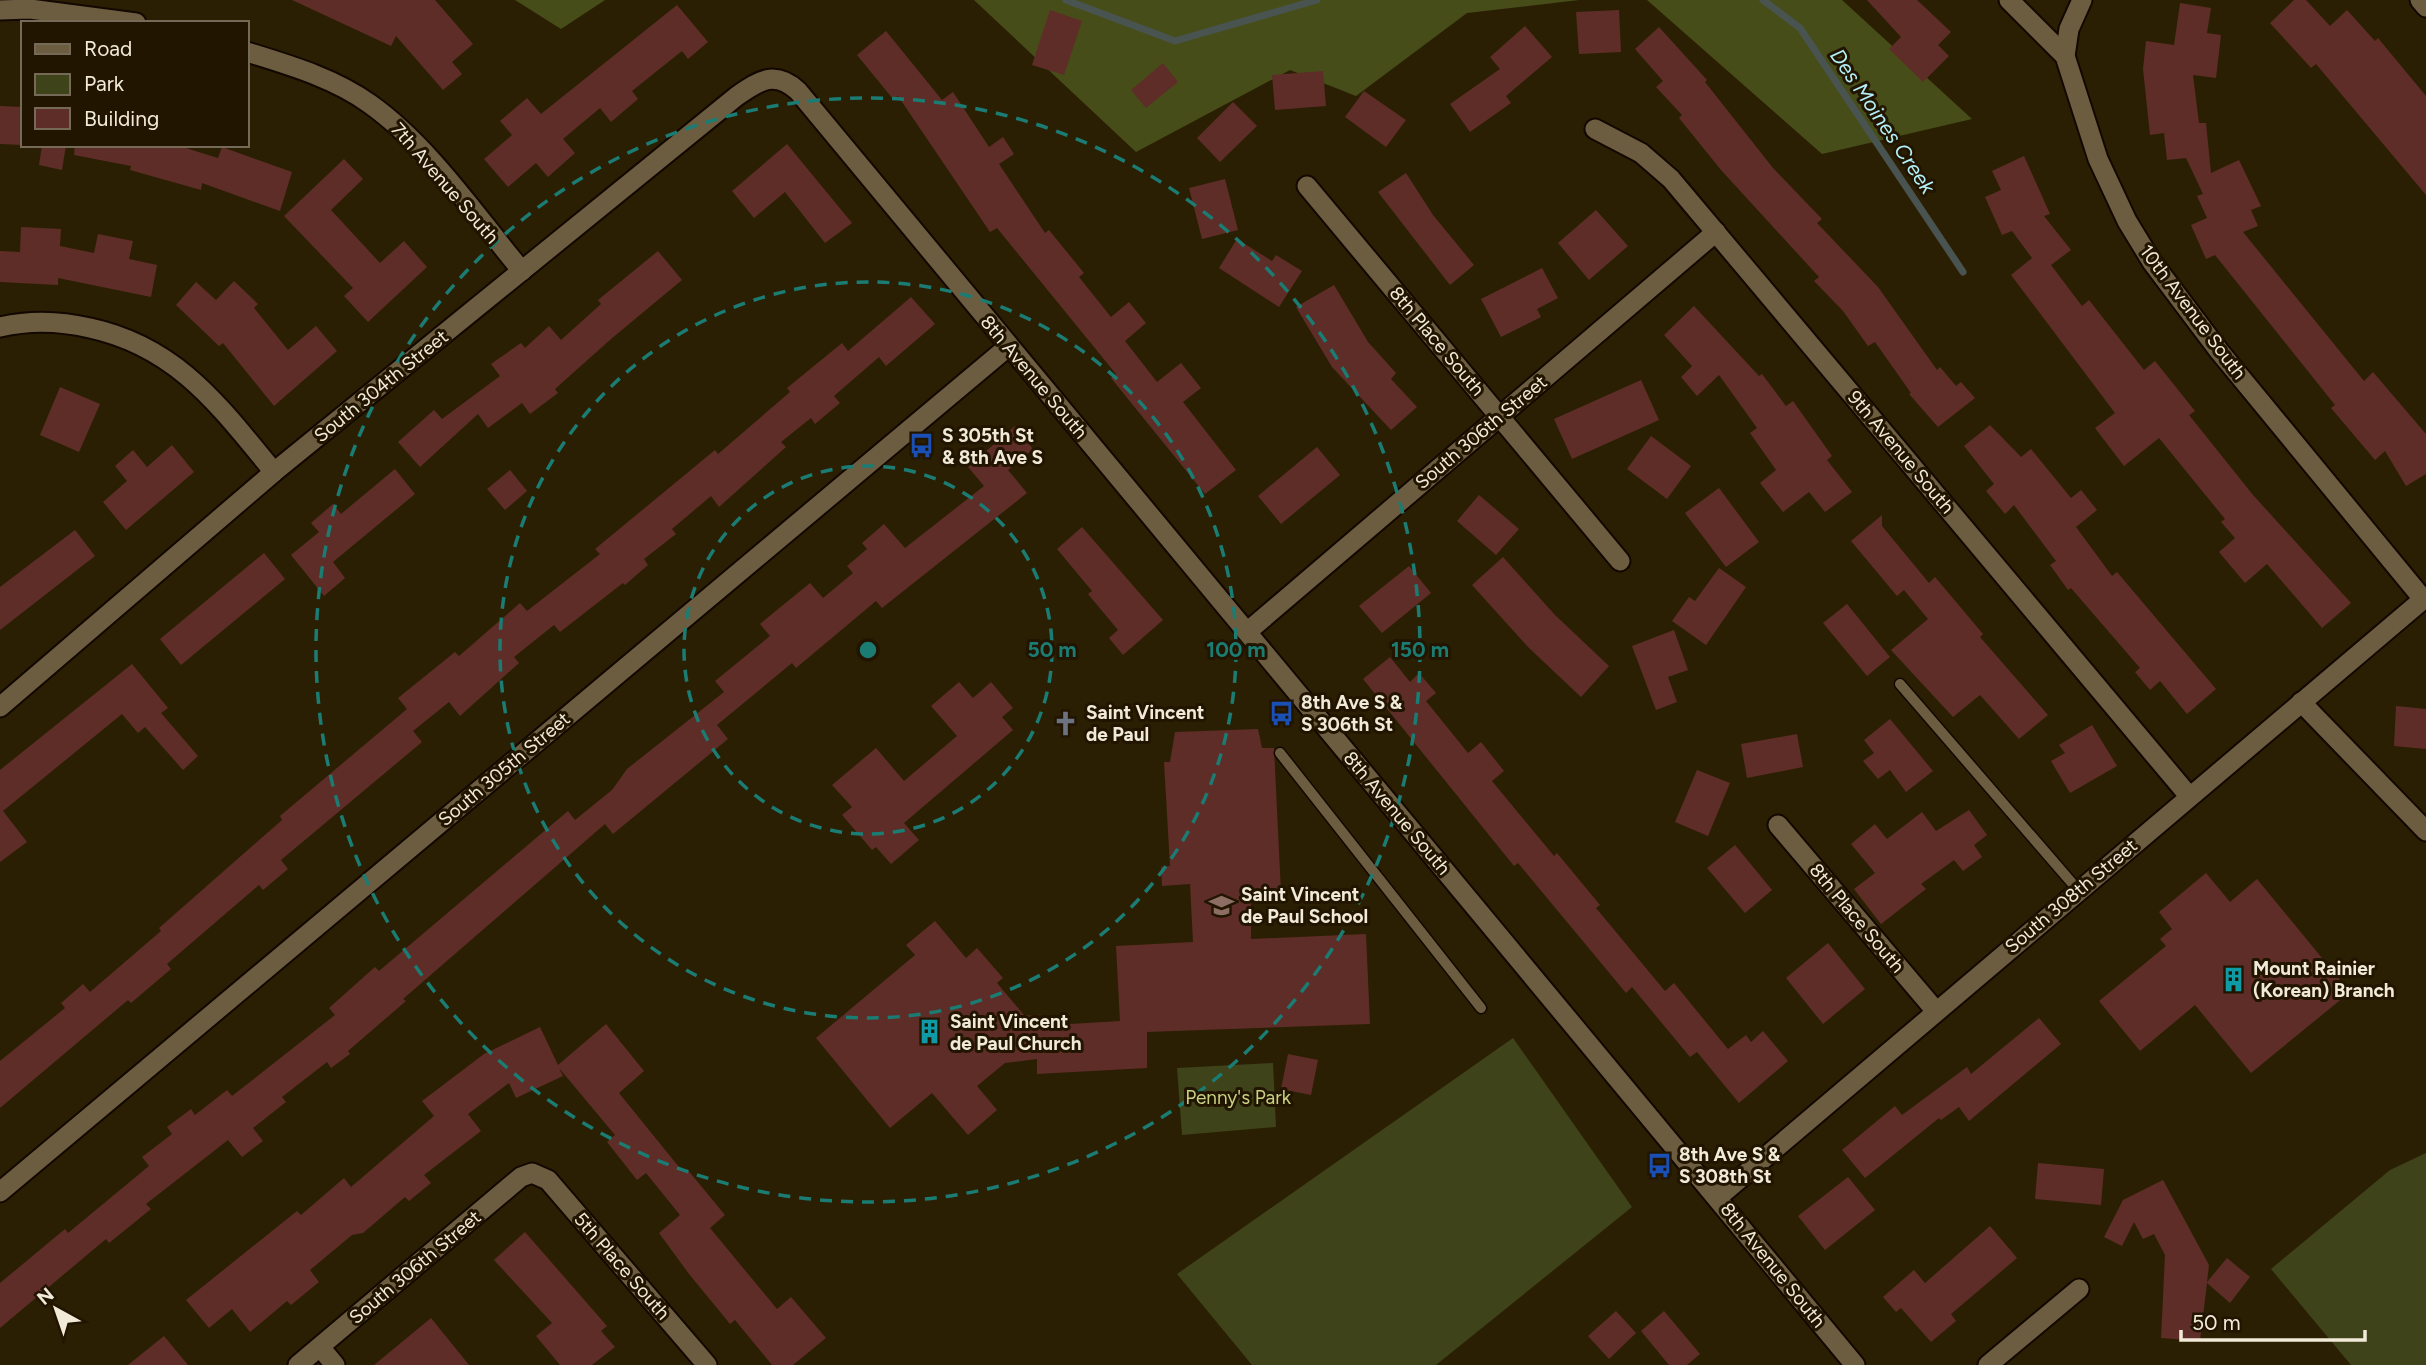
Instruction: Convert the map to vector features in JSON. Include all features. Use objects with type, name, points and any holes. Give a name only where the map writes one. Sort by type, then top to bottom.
[{"type":"street","name":"10th Avenue South","points":[[2009,0],[2065,56],[2098,159],[2127,221],[2152,262],[2219,351],[2424,598]]},
{"type":"street","points":[[2065,56],[2069,29],[2082,0]]},
{"type":"street","points":[[2420,0],[2426,7]]},
{"type":"street","points":[[0,10],[64,12],[123,21]]},
{"type":"street","name":"7th Avenue South","points":[[248,52],[317,76],[349,91],[388,118],[414,142],[522,271]]},
{"type":"street","name":"South 304th Street","points":[[0,707],[274,472],[737,96],[771,76]]},
{"type":"street","name":"8th Avenue South","points":[[771,76],[789,83],[798,91],[1855,1365]]},
{"type":"street","name":"9th Avenue South","points":[[1595,129],[1621,140],[1660,167],[2189,796]]},
{"type":"street","name":"8th Place South","points":[[1307,186],[1620,561]]},
{"type":"street","name":"South 306th Street","points":[[1247,632],[1716,232]]},
{"type":"street","points":[[0,327],[30,322],[75,325],[112,333],[144,345],[170,361],[202,388],[274,472]]},
{"type":"street","name":"South 305th Street","points":[[0,1192],[1009,346]]},
{"type":"street","name":"South 308th Street","points":[[1717,1198],[1935,1010],[2424,598]]},
{"type":"street","points":[[2301,702],[2426,831]]},
{"type":"street","name":"8th Place South","points":[[1778,825],[1935,1010]]},
{"type":"street","name":"South 306th Street","points":[[298,1365],[521,1177],[533,1173]]},
{"type":"street","name":"5th Place South","points":[[533,1173],[548,1180],[707,1365]]},
{"type":"street","points":[[1988,1365],[2079,1289]]},
{"type":"street","points":[[320,1348],[335,1365]]},
{"type":"lane","points":[[1900,684],[2078,890]]},
{"type":"lane","points":[[1280,753],[1481,1008]]},
{"type":"green space","points":[[515,0],[605,0],[561,29]]},
{"type":"green space","points":[[974,0],[1579,0],[1467,13],[1356,96],[1290,70],[1136,152]]},
{"type":"green space","points":[[1647,0],[1842,0],[1972,119],[1822,154]]},
{"type":"green space","points":[[1513,1038],[1632,1207],[1436,1365],[1252,1365],[1177,1274]]},
{"type":"green space","name":"Penny's Park","points":[[1273,1063],[1276,1127],[1182,1135],[1177,1068]]},
{"type":"green space","points":[[2426,1153],[2426,1365],[2351,1365],[2271,1269],[2390,1170]]},
{"type":"building","points":[[292,0],[435,0],[473,44],[452,62],[462,74],[443,90],[396,36],[391,46]]},
{"type":"building","points":[[1867,0],[1917,0],[1951,32],[1938,45],[1949,56],[1923,82],[1889,49],[1901,37]]},
{"type":"building","points":[[2294,0],[2306,0],[2330,26],[2347,10],[2375,41],[2378,38],[2426,96],[2426,195],[2316,64],[2311,68],[2270,23]]},
{"type":"building","points":[[2180,3],[2211,8],[2207,33],[2221,35],[2216,78],[2193,75],[2199,123],[2206,123],[2211,173],[2239,160],[2261,206],[2251,210],[2258,226],[2243,232],[2364,381],[2373,372],[2426,434],[2426,474],[2406,486],[2385,451],[2375,460],[2331,408],[2335,405],[2215,255],[2206,259],[2191,225],[2207,218],[2197,196],[2203,194],[2186,158],[2167,160],[2164,133],[2150,135],[2143,69],[2146,41],[2174,45]]},
{"type":"building","points":[[677,5],[708,42],[688,59],[682,51],[632,91],[638,99],[611,122],[600,108],[563,139],[575,153],[548,177],[536,163],[508,187],[484,159],[512,135],[500,121],[527,98],[541,114]]},
{"type":"building","points":[[1050,10],[1082,21],[1064,75],[1032,65]]},
{"type":"building","points":[[1619,10],[1621,52],[1579,54],[1576,12]]},
{"type":"building","points":[[1525,26],[1552,57],[1506,96],[1511,103],[1470,132],[1450,104],[1500,69],[1490,57]]},
{"type":"building","points":[[1659,27],[1707,80],[1705,82],[1773,168],[1822,219],[1817,223],[1878,287],[1937,370],[1940,367],[1956,386],[1961,382],[1975,398],[1938,427],[1909,394],[1911,393],[1875,342],[1868,346],[1843,311],[1814,281],[1819,277],[1721,170],[1679,118],[1682,115],[1656,87],[1663,81],[1635,49]]},
{"type":"building","points":[[886,31],[942,100],[953,92],[989,147],[1003,137],[1014,154],[999,164],[1045,233],[1049,230],[1084,273],[1079,277],[1111,317],[1129,302],[1146,323],[1125,341],[1157,382],[1181,363],[1201,388],[1183,402],[1236,470],[1205,494],[1111,378],[1116,374],[997,228],[990,232],[898,96],[893,99],[857,55]]},
{"type":"building","points":[[1163,63],[1178,82],[1146,108],[1131,90]]},
{"type":"building","points":[[1323,71],[1326,106],[1275,110],[1272,75]]},
{"type":"building","points":[[1364,91],[1406,120],[1386,147],[1345,117]]},
{"type":"building","points":[[1233,102],[1257,126],[1220,162],[1197,138]]},
{"type":"building","points":[[0,106],[21,107],[21,145],[0,144]]},
{"type":"building","points":[[787,144],[852,223],[825,243],[785,192],[754,218],[732,191]]},
{"type":"building","points":[[42,147],[66,147],[62,170],[39,165]]},
{"type":"building","points":[[75,147],[182,147],[218,158],[222,147],[292,172],[280,211],[202,183],[201,190],[130,170],[131,166],[74,155]]},
{"type":"building","points":[[2024,156],[2050,214],[2044,216],[2071,250],[2051,265],[2082,306],[2089,300],[2144,370],[2155,361],[2195,411],[2189,415],[2253,495],[2351,603],[2322,628],[2267,564],[2245,583],[2219,552],[2235,538],[2221,522],[2225,519],[2159,438],[2124,466],[2095,428],[2115,413],[2011,275],[2032,258],[2012,231],[2002,235],[1985,197],[2001,190],[1992,171]]},
{"type":"building","points":[[344,159],[363,179],[331,210],[380,263],[404,241],[427,267],[368,322],[344,296],[353,288],[284,216]]},
{"type":"building","points":[[1406,173],[1433,215],[1474,265],[1450,285],[1378,192]]},
{"type":"building","points":[[1225,179],[1238,230],[1202,239],[1189,188]]},
{"type":"building","points":[[1596,210],[1628,246],[1589,280],[1558,243]]},
{"type":"building","points":[[21,227],[61,229],[60,246],[94,253],[98,234],[133,241],[129,259],[157,265],[151,297],[58,278],[58,285],[0,282],[0,251],[20,252]]},
{"type":"building","points":[[1237,239],[1272,261],[1276,255],[1302,271],[1279,307],[1219,268]]},
{"type":"building","points":[[658,251],[682,280],[555,389],[558,393],[530,414],[522,403],[488,428],[478,414],[420,467],[398,442],[434,410],[442,419],[500,376],[491,364],[521,343],[525,348],[549,326],[561,340],[601,304],[598,300]]},
{"type":"building","points":[[1542,268],[1558,298],[1537,309],[1541,317],[1501,337],[1481,299]]},
{"type":"building","points":[[234,281],[258,304],[254,308],[288,350],[316,326],[337,351],[274,406],[223,343],[219,346],[176,305],[196,282],[216,300]]},
{"type":"building","points":[[1334,285],[1368,342],[1396,373],[1391,379],[1417,407],[1391,430],[1332,367],[1296,307]]},
{"type":"building","points":[[911,297],[935,324],[886,366],[879,357],[834,396],[840,403],[815,424],[811,418],[781,442],[786,447],[719,507],[711,496],[672,529],[676,534],[644,559],[648,565],[625,585],[623,583],[560,632],[554,625],[514,657],[519,663],[460,716],[449,702],[413,731],[422,742],[281,860],[288,869],[263,890],[259,885],[167,964],[171,969],[131,1003],[128,1000],[0,1108],[0,1061],[65,1008],[61,1003],[83,984],[90,992],[161,931],[159,928],[282,820],[280,816],[407,709],[398,698],[455,652],[459,656],[520,603],[527,611],[600,554],[595,549],[715,450],[718,454],[790,392],[787,388],[842,343],[848,351]]},
{"type":"building","points":[[1694,306],[1759,376],[1762,374],[1786,406],[1793,401],[1832,456],[1827,460],[1852,492],[1825,512],[1809,492],[1783,512],[1760,483],[1776,470],[1750,433],[1757,428],[1719,375],[1697,396],[1681,377],[1692,366],[1664,335]]},
{"type":"building","points":[[1641,380],[1659,420],[1572,459],[1554,419]]},
{"type":"building","points":[[60,387],[100,404],[79,452],[40,435]]},
{"type":"building","points":[[1990,425],[2021,457],[2031,449],[2071,498],[2081,490],[2097,510],[2076,527],[2112,576],[2117,572],[2216,689],[2187,714],[2160,681],[2150,690],[2135,672],[2140,668],[2071,588],[2068,590],[2050,565],[2056,561],[2014,505],[2005,514],[1986,491],[1994,484],[1964,446]]},
{"type":"building","points":[[1015,426],[1033,449],[1008,470],[1027,493],[882,608],[876,601],[796,668],[792,663],[717,725],[728,739],[613,834],[605,824],[403,999],[406,1001],[348,1051],[350,1054],[331,1068],[327,1062],[282,1097],[286,1102],[253,1128],[263,1141],[242,1157],[228,1140],[146,1204],[151,1209],[109,1243],[106,1239],[0,1328],[0,1283],[65,1229],[68,1233],[149,1166],[142,1157],[172,1134],[167,1127],[191,1109],[195,1115],[227,1090],[232,1096],[335,1015],[329,1008],[375,967],[379,971],[568,811],[575,820],[612,790],[627,769],[724,692],[715,681],[770,636],[760,624],[810,583],[823,598],[853,573],[847,566],[867,549],[862,543],[884,524],[905,548],[984,486],[968,467]]},
{"type":"building","points":[[1651,436],[1691,466],[1667,499],[1627,469]]},
{"type":"building","points":[[172,445],[194,472],[126,530],[103,502],[127,481],[115,466],[133,450],[147,467]]},
{"type":"building","points":[[1317,447],[1340,475],[1281,524],[1258,496]]},
{"type":"building","points":[[395,469],[415,494],[333,562],[345,578],[324,596],[291,555],[319,532],[311,523],[333,504],[341,514]]},
{"type":"building","points":[[510,470],[527,491],[505,510],[487,489]]},
{"type":"building","points":[[1719,488],[1759,542],[1726,567],[1685,513]]},
{"type":"building","points":[[1479,495],[1519,529],[1496,555],[1457,521]]},
{"type":"building","points":[[1882,515],[1882,526],[1929,583],[1935,577],[1983,634],[1980,637],[2048,715],[2019,739],[1980,695],[1953,717],[1891,650],[1928,619],[1904,590],[1897,596],[1851,541]]},
{"type":"building","points":[[1082,527],[1163,620],[1123,655],[1109,638],[1118,630],[1088,594],[1092,591],[1057,549]]},
{"type":"building","points":[[75,530],[95,556],[0,630],[0,587]]},
{"type":"building","points":[[264,553],[285,579],[181,665],[160,639]]},
{"type":"building","points":[[1503,557],[1555,615],[1609,666],[1581,697],[1528,647],[1472,585]]},
{"type":"building","points":[[1409,566],[1431,593],[1382,633],[1359,606]]},
{"type":"building","points":[[1719,568],[1746,587],[1706,645],[1672,621],[1689,597],[1695,601]]},
{"type":"building","points":[[1847,604],[1890,657],[1867,676],[1823,623]]},
{"type":"building","points":[[1674,630],[1688,670],[1668,677],[1677,702],[1656,710],[1632,646]]},
{"type":"building","points":[[1390,657],[1410,682],[1419,673],[1436,693],[1426,701],[1468,753],[1481,742],[1504,771],[1492,781],[1554,856],[1557,853],[1600,905],[1596,908],[1665,991],[1674,983],[1728,1049],[1746,1035],[1751,1042],[1763,1031],[1788,1061],[1739,1103],[1697,1052],[1690,1057],[1632,987],[1626,993],[1518,863],[1514,866],[1363,679]]},
{"type":"building","points":[[132,664],[168,708],[161,713],[198,756],[183,770],[145,727],[138,733],[122,714],[3,811],[27,842],[0,862],[0,770]]},
{"type":"building","points":[[959,682],[973,698],[991,682],[1013,708],[1002,717],[1013,730],[904,823],[919,840],[891,864],[876,847],[872,850],[842,815],[852,807],[832,785],[876,748],[904,781],[957,736],[931,706]]},
{"type":"building","points":[[2396,706],[2426,709],[2426,749],[2394,746]]},
{"type":"building","points":[[1890,719],[1933,771],[1906,792],[1890,770],[1878,779],[1863,761],[1874,753],[1864,740]]},
{"type":"building","points":[[2092,725],[2117,766],[2070,793],[2051,761],[2065,753],[2059,745]]},
{"type":"building","name":"Saint Vincent de Paul School","points":[[1258,729],[1262,748],[1274,748],[1281,892],[1251,894],[1251,939],[1366,934],[1370,1024],[1147,1032],[1147,1068],[1037,1074],[1037,1059],[1005,1063],[977,1086],[997,1110],[968,1135],[932,1093],[890,1128],[816,1038],[915,955],[906,945],[935,921],[966,958],[977,948],[1003,978],[997,983],[1024,1015],[1036,1016],[1037,1026],[1120,1021],[1116,946],[1193,942],[1190,884],[1162,886],[1161,867],[1170,866],[1164,762],[1170,762],[1175,732]]},
{"type":"building","points":[[1797,734],[1803,767],[1747,778],[1741,744]]},
{"type":"building","points":[[1697,770],[1730,783],[1708,836],[1675,822]]},
{"type":"building","points":[[1969,810],[1987,835],[1974,845],[1982,857],[1963,871],[1954,860],[1921,884],[1926,889],[1881,924],[1854,889],[1875,873],[1851,844],[1875,824],[1887,839],[1922,812],[1936,831]]},
{"type":"building","points":[[1735,845],[1772,890],[1745,913],[1707,868]]},
{"type":"building","name":"Mount Rainier (Korean) Branch","points":[[2206,873],[2230,902],[2257,879],[2350,992],[2251,1073],[2195,1005],[2140,1051],[2099,1001],[2166,946],[2160,939],[2172,929],[2159,912]]},
{"type":"building","points":[[1828,943],[1865,989],[1823,1024],[1786,978]]},
{"type":"building","points":[[2039,1018],[2061,1044],[1969,1121],[1959,1107],[1941,1120],[1939,1118],[1865,1178],[1842,1150],[1895,1106],[1902,1115],[1967,1067],[1971,1074]]},
{"type":"building","points":[[606,1024],[644,1071],[619,1093],[683,1172],[687,1169],[725,1215],[710,1228],[777,1309],[791,1297],[826,1338],[793,1365],[772,1365],[735,1320],[730,1324],[689,1274],[659,1233],[680,1215],[646,1173],[637,1180],[607,1142],[615,1135],[559,1068],[563,1076],[516,1098],[509,1083],[468,1114],[481,1131],[424,1175],[431,1183],[409,1201],[405,1197],[363,1233],[352,1235],[310,1270],[319,1282],[291,1305],[287,1301],[250,1332],[232,1309],[209,1328],[186,1300],[297,1211],[301,1215],[344,1178],[351,1187],[434,1116],[422,1101],[484,1054],[540,1027],[558,1065]]},
{"type":"building","points":[[1288,1054],[1318,1060],[1311,1095],[1281,1089]]},
{"type":"building","points":[[2038,1163],[2104,1169],[2101,1205],[2035,1199]]},
{"type":"building","points":[[1848,1177],[1875,1210],[1825,1250],[1798,1216]]},
{"type":"building","points":[[2163,1180],[2209,1265],[2207,1282],[2227,1258],[2250,1277],[2230,1303],[2207,1283],[2200,1341],[2161,1338],[2165,1255],[2154,1234],[2143,1239],[2134,1222],[2122,1246],[2104,1237],[2123,1200]]},
{"type":"building","points":[[1990,1226],[2017,1258],[1951,1314],[1956,1321],[1931,1342],[1901,1308],[1896,1312],[1883,1297],[1914,1270],[1925,1283]]},
{"type":"building","points":[[525,1232],[607,1326],[601,1331],[615,1347],[592,1365],[560,1365],[536,1336],[552,1323],[494,1260]]},
{"type":"building","points":[[1616,1311],[1636,1333],[1609,1359],[1588,1336]]},
{"type":"building","points":[[1664,1311],[1700,1354],[1687,1365],[1669,1365],[1641,1331]]},
{"type":"building","points":[[431,1318],[469,1365],[374,1365]]},
{"type":"building","points":[[164,1336],[188,1365],[128,1365]]},
{"type":"waterway","name":"Des Moines Creek","points":[[1066,0],[1175,41],[1317,0]]},
{"type":"waterway","name":"Des Moines Creek","points":[[1763,0],[1800,28],[1963,272]]},
{"type":"place","name":"S 305th St & 8th Ave S","points":[[922,446]]},
{"type":"place","name":"8th Ave S & S 306th St","points":[[1281,713]]},
{"type":"place","name":"Saint Vincent de Paul","points":[[1066,723]]},
{"type":"place","name":"Saint Vincent de Paul School","points":[[1221,905]]},
{"type":"place","name":"Mount Rainier (Korean) Branch","points":[[2233,979]]},
{"type":"place","name":"Saint Vincent de Paul Church","points":[[930,1032]]},
{"type":"place","name":"8th Ave S & S 308th St","points":[[1659,1165]]}]
